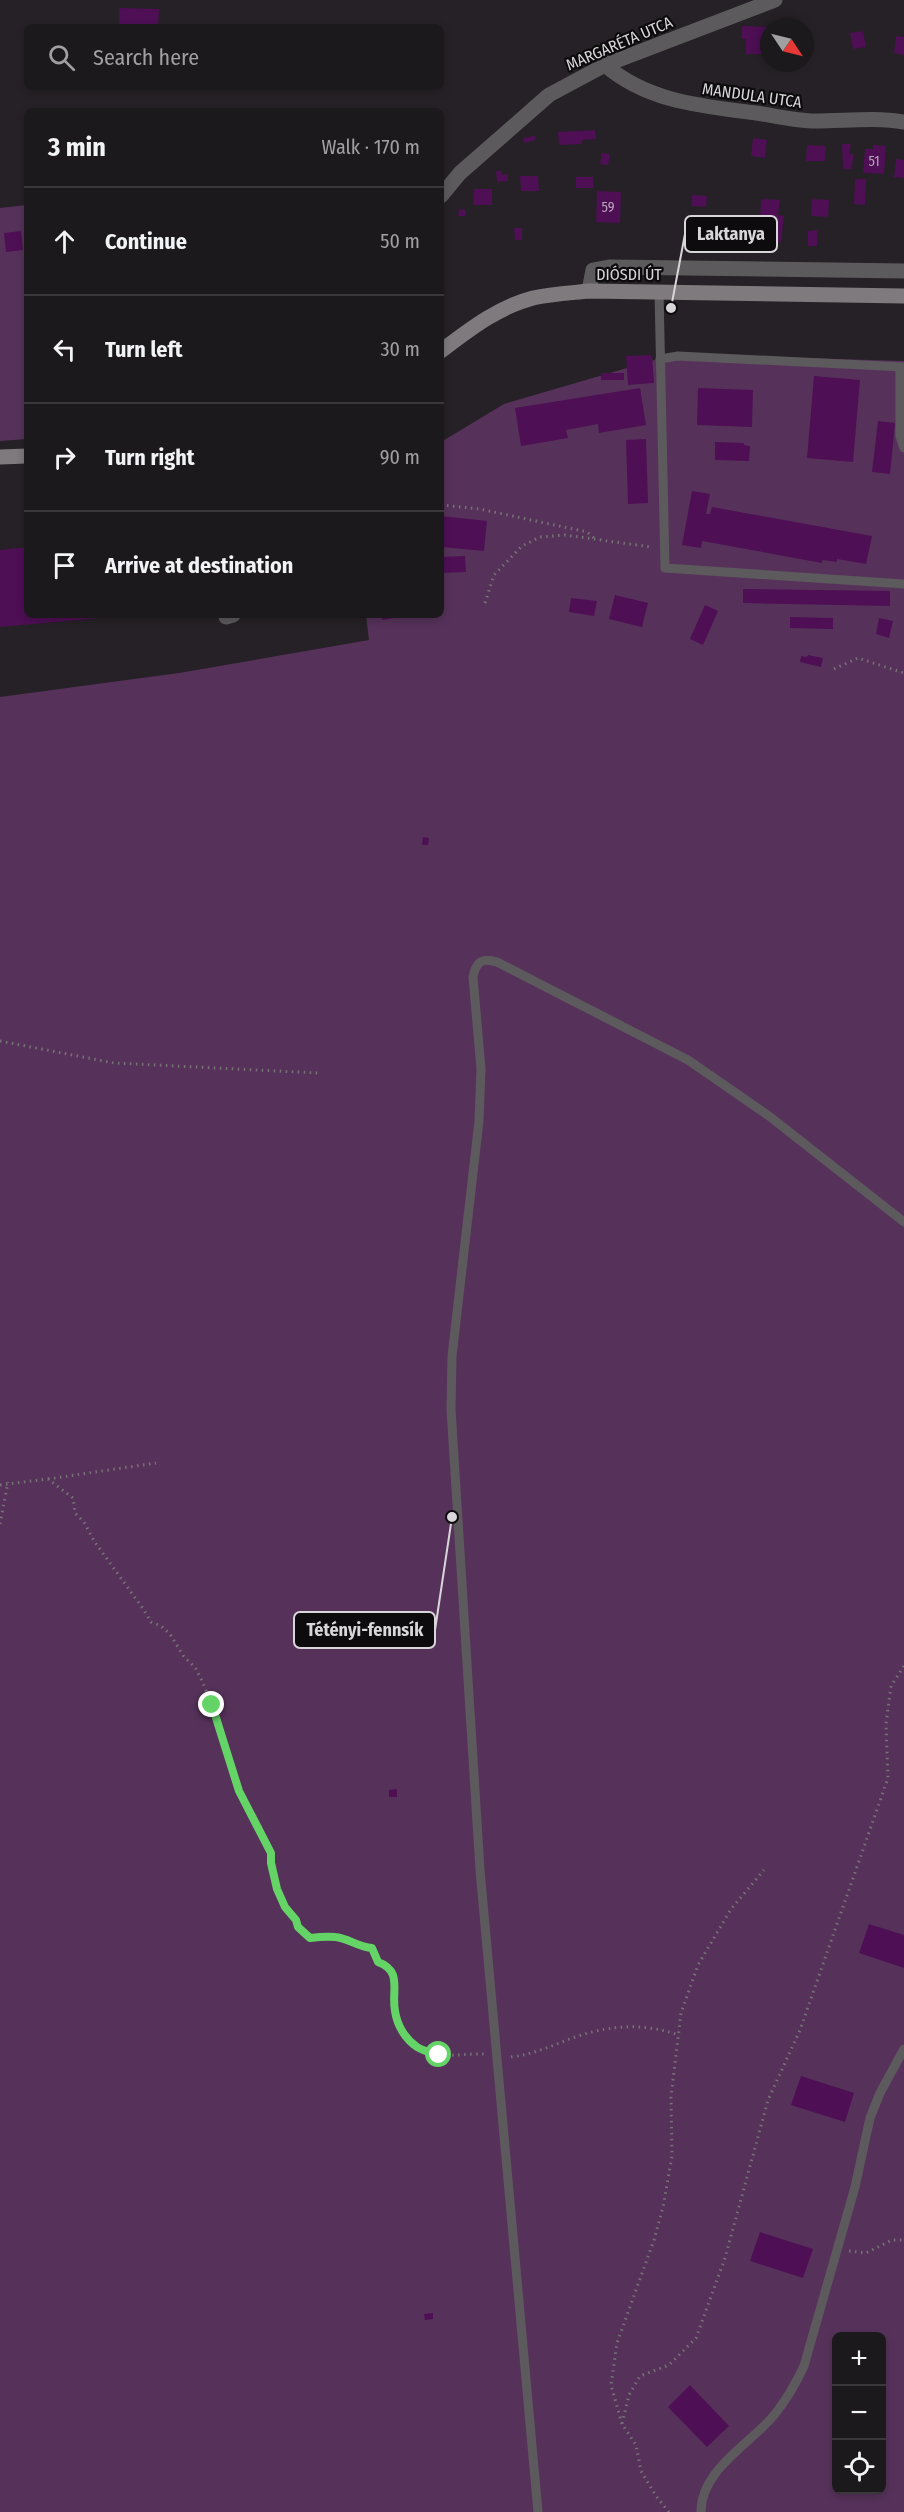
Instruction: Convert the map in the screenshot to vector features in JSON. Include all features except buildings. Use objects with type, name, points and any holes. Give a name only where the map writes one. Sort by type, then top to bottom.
[{"type":"main road","name":"DIÓSDI ÚT","points":[[444,349],[479,324],[511,306],[550,295],[588,291],[904,296]]},
{"type":"main road","points":[[0,457],[24,456]]},
{"type":"street","name":"MARGARÉTA UTCA","points":[[444,192],[460,172],[549,94],[605,65],[775,0]]},
{"type":"street","name":"MANDULA UTCA","points":[[605,65],[621,79],[635,87],[661,98],[689,104],[814,121],[904,122]]},
{"type":"street","points":[[588,291],[593,270],[609,267],[904,271]]},
{"type":"lane","points":[[659,292],[664,568],[904,584]]},
{"type":"lane","points":[[660,360],[678,356],[902,367],[900,436],[904,448]]},
{"type":"lane","points":[[538,2512],[480,1870],[452,1409],[452,1356],[479,1121],[481,1069],[473,977],[475,966],[480,960],[488,959],[497,962],[688,1060],[769,1116],[904,1222]]},
{"type":"lane","points":[[700,2512],[710,2483],[722,2466],[774,2415],[793,2389],[804,2366],[855,2187],[870,2118],[880,2093],[904,2049]]},
{"type":"path","points":[[444,505],[480,509],[587,532],[595,539]]},
{"type":"path","points":[[484,603],[494,575],[522,546],[540,537],[565,535],[664,550]]},
{"type":"path","points":[[834,669],[858,658],[904,673]]},
{"type":"path","points":[[0,1041],[114,1063],[318,1073]]},
{"type":"path","points":[[0,1485],[156,1464]]},
{"type":"path","points":[[48,1479],[73,1498],[75,1513],[84,1522],[94,1541],[151,1622],[161,1626],[170,1634],[184,1657],[195,1667],[220,1725],[239,1791],[271,1853],[277,1889],[298,1927],[310,1938],[335,1936],[359,1947],[372,1948],[378,1962],[388,1966],[392,1971],[395,1986],[394,2010],[404,2035],[418,2049],[439,2055],[482,2054],[497,2058],[532,2055],[578,2036],[618,2026],[656,2027],[678,2035]]},
{"type":"path","points":[[0,1524],[8,1483]]},
{"type":"path","points":[[622,2424],[629,2395],[640,2376],[669,2365],[696,2338],[725,2258],[768,2100],[800,2030],[888,1778],[886,1724],[891,1686],[904,1666]]},
{"type":"path","points":[[669,2512],[641,2471],[636,2445],[622,2424],[611,2385],[616,2343],[654,2240],[663,2207],[672,2156],[670,2097],[681,2013],[698,1965],[731,1909],[764,1870]]},
{"type":"path","points":[[837,2250],[866,2253],[892,2240],[904,2240]]},
{"type":"shaded area","points":[[24,205],[24,439],[0,441],[0,208]]},
{"type":"shaded area","points":[[675,354],[904,361],[904,2512],[0,2512],[0,697],[179,673],[369,640],[366,618],[444,618],[444,440],[504,404]]},
{"type":"place","name":"Laktanya","points":[[671,308]]},
{"type":"place","name":"Tétényi-fennsík","points":[[452,1517]]},
{"type":"route","points":[[212,1705],[239,1791],[271,1853],[277,1889],[285,1907],[296,1920],[303,1934],[310,1938],[335,1936],[359,1947],[372,1948],[378,1962],[388,1966],[392,1971],[395,1986],[394,2010],[404,2035],[418,2049],[439,2055]]}]
